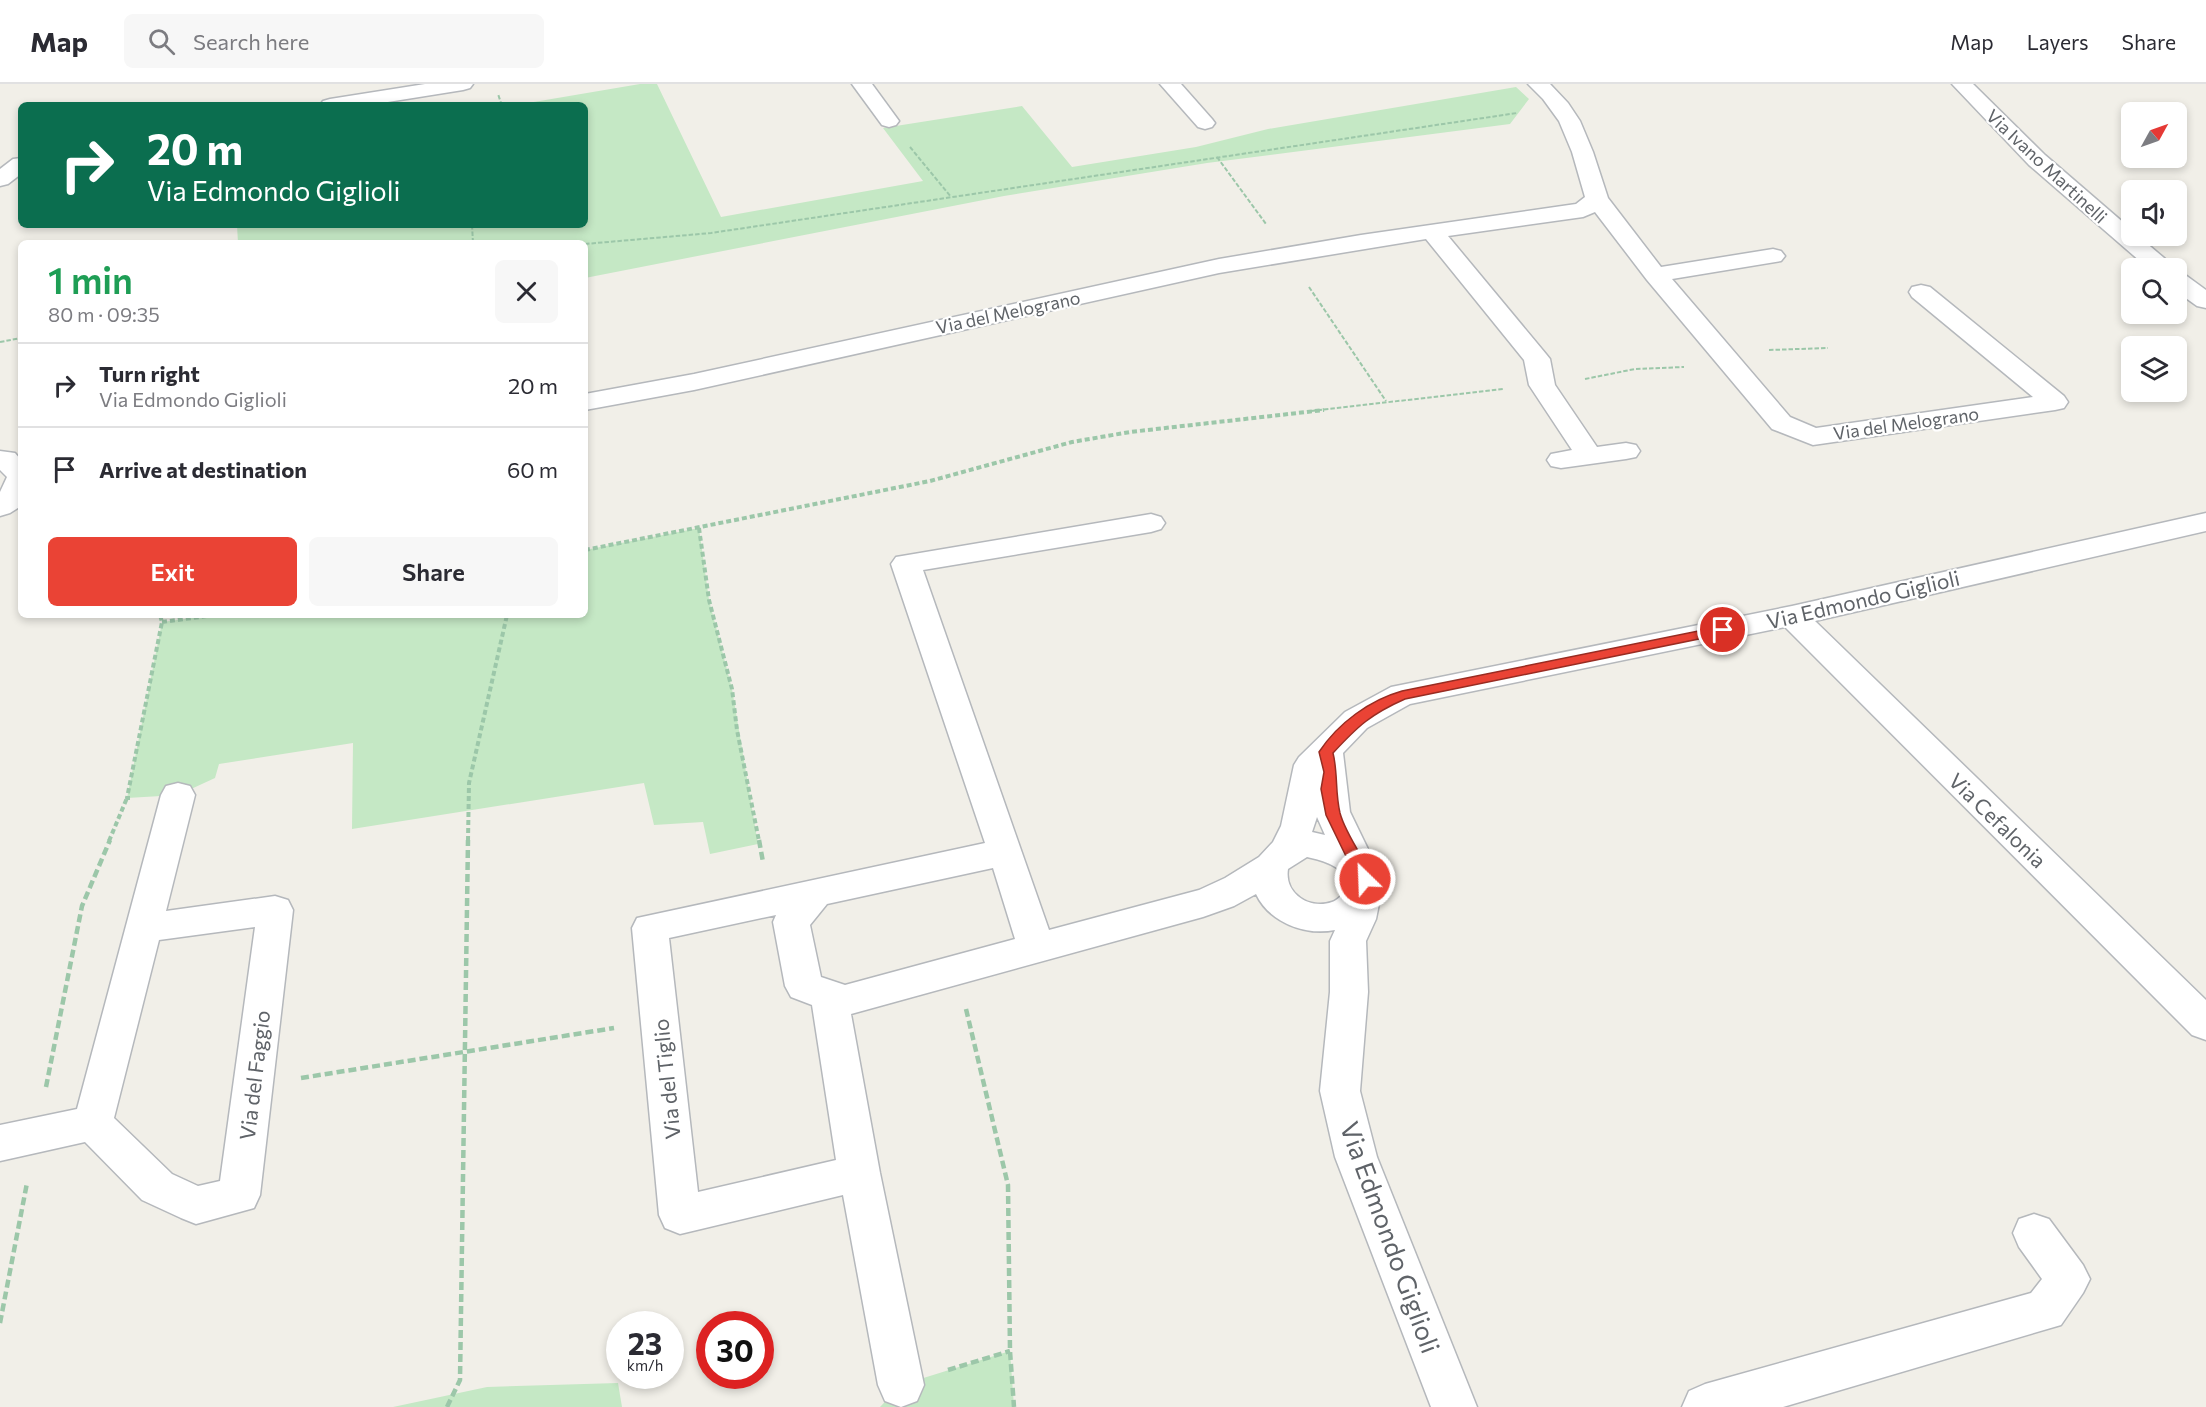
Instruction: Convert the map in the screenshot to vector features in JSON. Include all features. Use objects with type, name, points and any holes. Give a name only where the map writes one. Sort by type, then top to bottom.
[{"type":"street","points":[[349,102],[463,84]]},
{"type":"street","points":[[862,84],[889,121]]},
{"type":"street","points":[[1170,84],[1205,123]]},
{"type":"street","name":"Via del Melograno","points":[[1538,84],[1548,91],[1560,107],[1584,152],[1597,199],[1655,275],[1781,423],[1813,437],[2055,402],[1921,292]]},
{"type":"street","name":"Via Ivano Martinelli","points":[[1962,84],[2037,160],[2148,258]]},
{"type":"street","points":[[0,179],[18,166]]},
{"type":"street","name":"Via del Melograno","points":[[588,401],[705,379],[1219,266],[1583,210],[1597,199]]},
{"type":"street","points":[[1433,233],[1537,359],[1542,386],[1590,456]]},
{"type":"street","points":[[1655,275],[1773,256]]},
{"type":"street","points":[[2187,287],[2206,301]]},
{"type":"street","points":[[1561,460],[1626,451]]},
{"type":"street","points":[[0,459],[5,459],[18,473]]},
{"type":"street","points":[[0,507],[10,501],[18,483]]},
{"type":"street","points":[[1037,949],[906,564],[1151,523]]},
{"type":"street","name":"Via Edmondo Giglioli","points":[[1278,858],[1298,826],[1311,765],[1356,720],[1402,695],[1792,616],[2205,523]]},
{"type":"street","name":"Via Cefalonia","points":[[1792,616],[2206,1024]]},
{"type":"street","points":[[1203,903],[1236,901],[1324,918],[1348,911],[1360,901],[1360,878],[1334,815],[1328,789],[1330,772],[1326,752]]},
{"type":"street","points":[[18,1139],[93,1123],[178,795]]},
{"type":"street","points":[[816,893],[791,922],[804,986],[844,1001],[1224,896],[1247,884],[1278,858],[1307,844],[1326,845],[1345,853],[1360,878]]},
{"type":"street","name":"Via del Tiglio","points":[[859,1173],[680,1215],[650,928],[1005,852]]},
{"type":"street","points":[[1278,858],[1269,885],[1275,898],[1304,915],[1349,992]]},
{"type":"street","name":"Via Edmondo Giglioli","points":[[1360,878],[1358,919],[1348,941],[1349,992],[1340,1091],[1356,1157],[1454,1407]]},
{"type":"street","name":"Via del Faggio","points":[[93,1123],[157,1187],[196,1205],[239,1195],[275,910],[144,928]]},
{"type":"street","points":[[829,995],[859,1173],[901,1384]]},
{"type":"street","points":[[1705,1407],[2045,1310],[2068,1279],[2034,1233]]},
{"type":"path","points":[[588,244],[711,233],[1560,107]]},
{"type":"path","points":[[889,121],[951,197]]},
{"type":"path","points":[[0,342],[18,339]]},
{"type":"path","points":[[588,549],[930,481],[1072,442],[1130,432],[1386,401],[1542,386],[1635,369],[1732,366],[1762,350],[1828,348]]},
{"type":"path","points":[[699,528],[709,600],[732,688],[756,831],[773,902]]},
{"type":"path","points":[[0,1323],[18,1139],[82,906],[127,798],[162,622],[161,618]]},
{"type":"path","points":[[162,622],[192,618]]},
{"type":"path","points":[[447,1407],[460,1380],[469,783],[506,618]]},
{"type":"path","points":[[127,798],[178,795]]},
{"type":"path","points":[[957,970],[1008,1185],[1010,1351],[1014,1407]]},
{"type":"path","points":[[253,1086],[659,1020]]},
{"type":"path","points":[[901,1384],[1010,1351]]},
{"type":"green space","points":[[640,84],[657,84],[721,217],[923,181],[883,128],[1022,106],[1072,167],[1196,147],[1268,129],[1516,87],[1529,99],[1510,124],[1207,163],[1004,196],[588,277],[588,240],[238,240],[237,228],[588,228],[588,102],[534,102]]},
{"type":"green space","points":[[699,528],[709,600],[732,689],[758,844],[710,854],[703,822],[654,825],[644,783],[352,829],[353,743],[219,764],[215,778],[178,795],[127,798],[162,622],[192,618],[588,618],[588,549]]},
{"type":"green space","points":[[1010,1351],[1014,1407],[880,1407],[901,1385]]},
{"type":"green space","points":[[606,1383],[606,1389],[619,1389],[622,1407],[393,1407],[487,1387]]},
{"type":"route","points":[[1365,879],[1334,815],[1328,789],[1330,772],[1326,752],[1356,720],[1402,695],[1723,630]]}]
